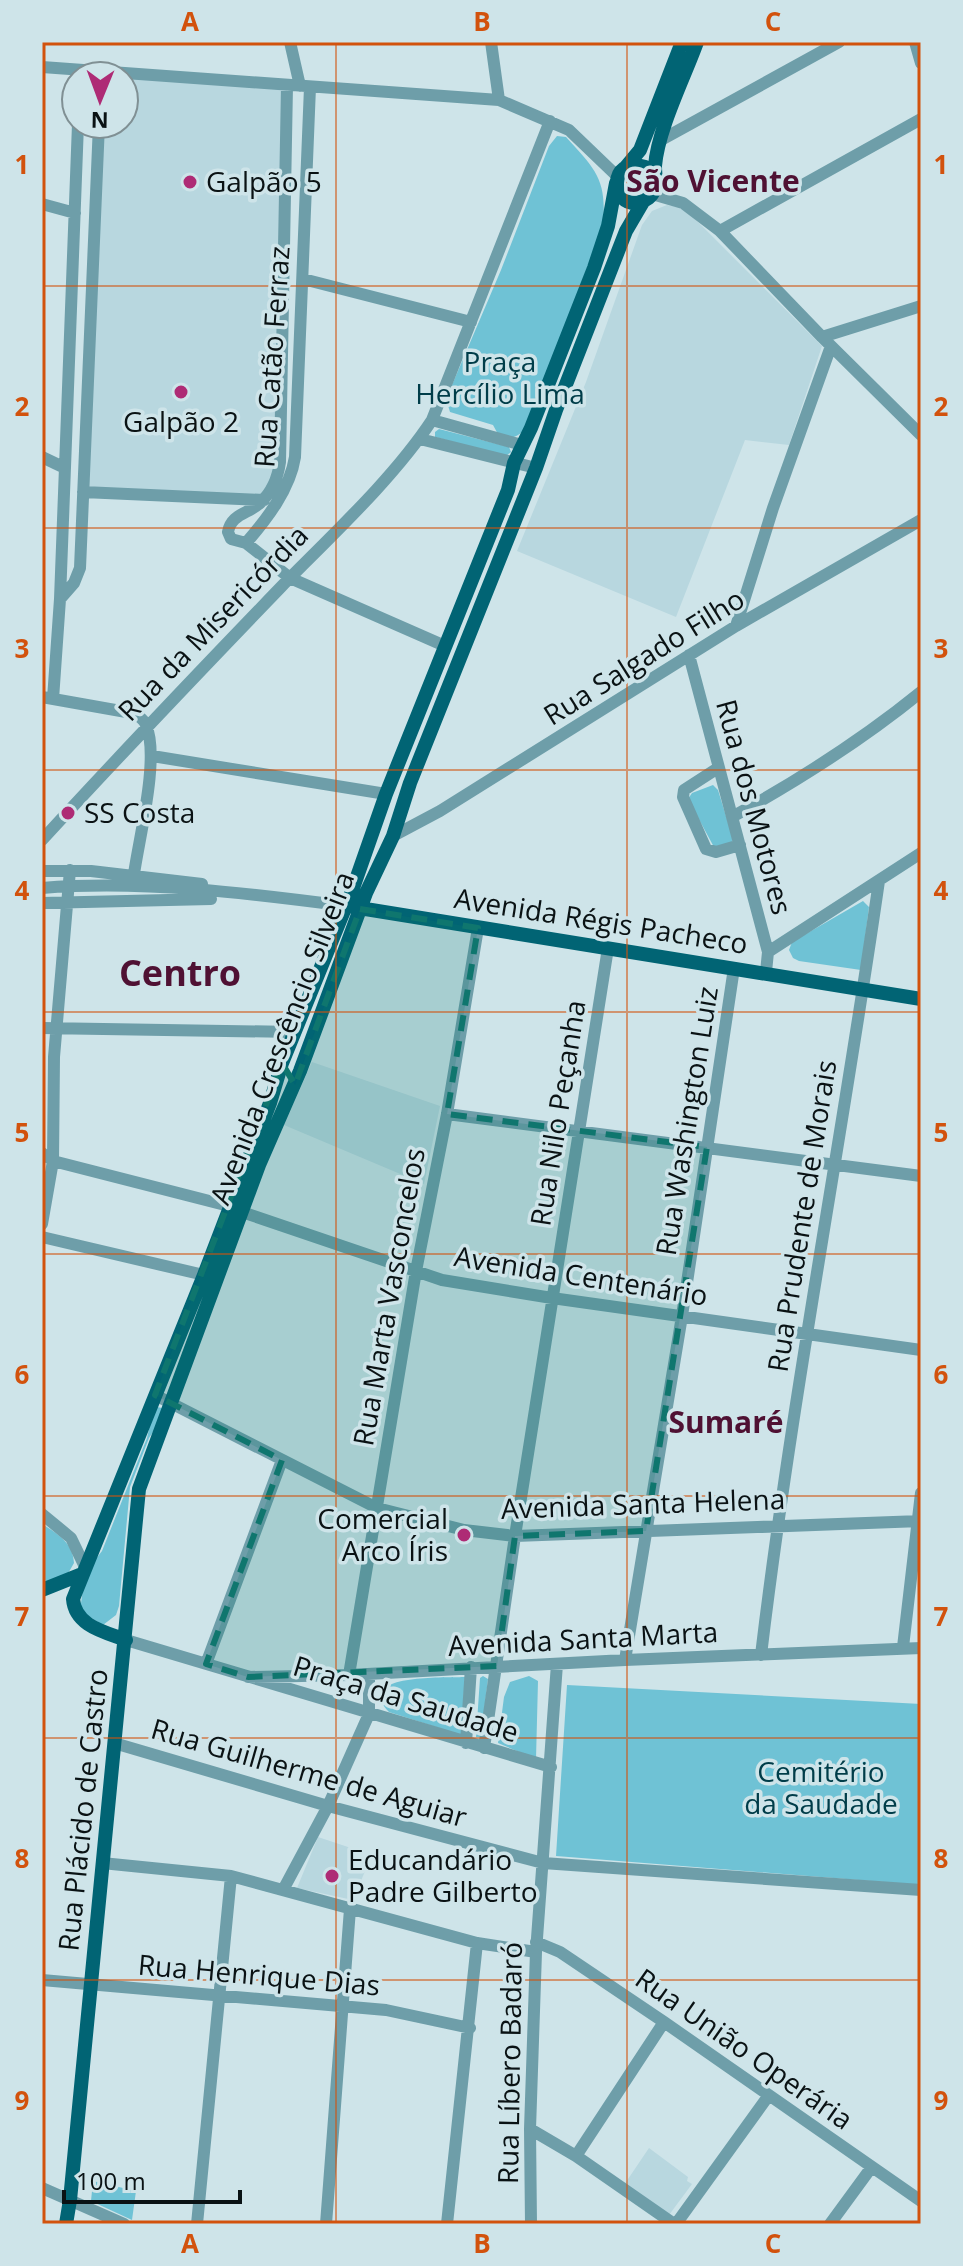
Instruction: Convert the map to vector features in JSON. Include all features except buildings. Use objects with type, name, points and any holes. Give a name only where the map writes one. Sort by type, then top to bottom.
[{"type":"main road","points":[[514,463],[594,268],[620,176],[640,150],[682,42]]},
{"type":"main road","points":[[536,468],[632,216],[647,198],[661,140],[697,42]]},
{"type":"main road","points":[[647,198],[630,202],[624,199],[617,189],[620,176],[639,165],[654,177]]},
{"type":"main road","name":"Avenida Crescêncio Silveira","points":[[101,1631],[83,1621],[73,1606],[73,1599],[204,1275],[300,1071],[386,794],[508,490],[514,463]]},
{"type":"main road","name":"Avenida Crescêncio Silveira","points":[[126,1640],[139,1489],[171,1403],[282,1063],[353,908],[393,836],[405,798],[536,468]]},
{"type":"main road","points":[[386,794],[392,792],[405,798]]},
{"type":"main road","name":"Avenida Régis Pacheco","points":[[353,908],[921,999]]},
{"type":"main road","points":[[294,1032],[305,1030],[312,1036]]},
{"type":"main road","points":[[282,1063],[289,1071],[300,1071]]},
{"type":"main road","points":[[42,1590],[84,1570]]},
{"type":"main road","points":[[101,1631],[126,1614]]},
{"type":"main road","points":[[101,1631],[126,1640]]},
{"type":"main road","name":"Rua Plácido de Castro","points":[[66,2224],[126,1640]]},
{"type":"street","name":"Rua Catão Ferraz","points":[[290,42],[299,87],[303,279],[293,469],[281,495],[246,543],[239,543],[231,539],[229,526],[264,500],[278,473],[280,462],[299,87]]},
{"type":"street","points":[[491,42],[499,100]]},
{"type":"street","points":[[661,140],[839,42]]},
{"type":"street","points":[[915,42],[921,63]]},
{"type":"street","points":[[140,77],[499,100],[569,130],[620,176]]},
{"type":"street","points":[[720,231],[921,119]]},
{"type":"street","points":[[536,468],[420,439],[432,420],[550,121]]},
{"type":"street","points":[[42,888],[130,880],[152,756],[147,726],[132,713],[48,698],[60,599],[77,140]]},
{"type":"street","points":[[60,599],[79,575],[98,140]]},
{"type":"street","points":[[647,198],[683,203],[720,231],[921,435]]},
{"type":"street","points":[[42,204],[75,213]]},
{"type":"street","points":[[303,279],[471,322]]},
{"type":"street","points":[[826,342],[921,306]]},
{"type":"street","points":[[736,626],[826,342]]},
{"type":"street","points":[[432,420],[522,445]]},
{"type":"street","name":"Rua da Misericórdia","points":[[42,840],[420,439]]},
{"type":"street","points":[[42,457],[65,468]]},
{"type":"street","name":"Rua Catão Ferraz","points":[[83,492],[264,500]]},
{"type":"street","name":"Rua Salgado Filho","points":[[393,836],[440,811],[736,626],[921,520]]},
{"type":"street","points":[[246,543],[290,578],[445,646]]},
{"type":"street","name":"Rua dos Motores","points":[[689,655],[768,952],[766,972]]},
{"type":"street","points":[[732,817],[799,780],[851,746],[921,692]]},
{"type":"street","points":[[152,756],[386,794]]},
{"type":"street","points":[[718,768],[684,790],[683,797],[706,849],[716,852],[740,845]]},
{"type":"street","points":[[768,952],[879,881],[914,863],[921,853]]},
{"type":"street","points":[[42,1224],[70,870]]},
{"type":"street","name":"Avenida Régis Pacheco","points":[[42,871],[70,870],[130,880],[206,884],[252,894],[353,908]]},
{"type":"street","name":"Rua Prudente de Morais","points":[[761,1655],[776,1525],[879,881]]},
{"type":"street","name":"Avenida Régis Pacheco","points":[[42,903],[273,897]]},
{"type":"street","name":"Rua Marta Vasconcelos","points":[[349,1675],[416,1271],[447,1114],[478,928]]},
{"type":"street","name":"Rua Nilo Peçanha","points":[[484,1748],[608,948]]},
{"type":"street","name":"Rua Washington Luiz","points":[[625,1660],[682,1316],[734,968]]},
{"type":"street","points":[[42,1028],[294,1032]]},
{"type":"street","points":[[447,1114],[921,1176]]},
{"type":"street","name":"Avenida Centenário","points":[[47,1157],[236,1209],[442,1280],[921,1350]]},
{"type":"street","points":[[42,1237],[204,1275]]},
{"type":"street","name":"Avenida Santa Helena","points":[[155,1395],[377,1508],[464,1530],[515,1536],[920,1521]]},
{"type":"street","points":[[206,1664],[282,1460]]},
{"type":"street","points":[[903,1647],[921,1493]]},
{"type":"street","points":[[42,1514],[71,1538],[84,1570]]},
{"type":"street","name":"Praça da Saudade","points":[[126,1640],[551,1767]]},
{"type":"street","name":"Avenida Santa Marta","points":[[248,1677],[921,1648]]},
{"type":"street","name":"Rua Líbero Badaró","points":[[531,2224],[530,2129],[536,1947],[557,1664]]},
{"type":"street","points":[[466,1743],[471,1667]]},
{"type":"street","points":[[283,1890],[328,1806],[369,1714],[369,1674]]},
{"type":"street","name":"Rua Guilherme de Aguiar","points":[[114,1743],[328,1806],[543,1863],[921,1890]]},
{"type":"street","name":"Rua União Operária","points":[[102,1863],[231,1876],[477,1943],[560,1952],[921,2201]]},
{"type":"street","points":[[197,2224],[231,1876]]},
{"type":"street","points":[[326,2224],[350,1909]]},
{"type":"street","points":[[447,2224],[477,1943]]},
{"type":"street","name":"Rua Henrique Dias","points":[[42,1980],[386,2010],[470,2028]]},
{"type":"street","points":[[576,2156],[664,2022]]},
{"type":"street","points":[[530,2129],[576,2156],[675,2224],[769,2095]]},
{"type":"street","points":[[830,2224],[871,2168]]},
{"type":"street","points":[[42,2188],[124,2224]]},
{"type":"highlighted area","points":[[360,909],[478,928],[447,1114],[707,1147],[646,1531],[515,1536],[497,1666],[248,1677],[206,1664],[282,1460],[155,1395],[282,1063],[295,1085]]},
{"type":"shaded area","points":[[140,77],[287,86],[280,462],[264,500],[83,492],[98,140],[140,140]]},
{"type":"shaded area","points":[[667,205],[678,207],[692,216],[822,346],[789,445],[745,440],[676,617],[517,551],[586,382],[642,225],[652,211]]},
{"type":"shaded area","points":[[312,1062],[440,1106],[424,1184],[284,1125]]},
{"type":"shaded area","name":"Educandário Padre Gilberto","points":[[318,1837],[360,1851],[359,1860],[368,1864],[353,1900],[297,1888]]},
{"type":"shaded area","points":[[649,2148],[688,2177],[687,2181],[692,2184],[669,2215],[624,2185]]},
{"type":"green space","name":"Praça Hercílio Lima","points":[[557,136],[566,137],[597,176],[603,197],[603,226],[526,428],[517,436],[504,437],[499,436],[493,425],[450,412],[446,399],[549,146]]},
{"type":"green space","name":"Praça Hercílio Lima","points":[[439,429],[509,447],[511,452],[506,456],[435,437]]},
{"type":"green space","points":[[713,785],[718,790],[733,839],[715,849],[688,799],[692,793]]},
{"type":"green space","points":[[863,901],[869,907],[861,970],[793,958],[789,950],[792,942]]},
{"type":"green space","points":[[157,1407],[162,1408],[161,1420],[149,1438],[130,1487],[119,1606],[116,1615],[103,1625],[80,1611],[85,1573],[102,1551]]},
{"type":"green space","points":[[42,1524],[68,1545],[74,1563],[66,1577],[42,1586]]},
{"type":"green space","points":[[529,1676],[538,1681],[536,1759],[498,1743],[504,1697],[510,1682]]},
{"type":"green space","points":[[465,1677],[461,1735],[389,1712],[381,1699],[382,1690],[406,1680]]},
{"type":"green space","points":[[480,1678],[488,1679],[481,1737],[476,1737]]},
{"type":"green space","name":"Cemitério da Saudade","points":[[567,1685],[921,1704],[921,1885],[556,1856]]},
{"type":"green space","points":[[93,2181],[136,2191],[132,2220],[91,2201]]},
{"type":"place","name":"Galpão 5","points":[[190,182]]},
{"type":"place","name":"Galpão 2","points":[[181,392]]},
{"type":"place","name":"SS Costa","points":[[68,813]]},
{"type":"place","name":"Comercial Arco Íris","points":[[464,1535]]},
{"type":"place","name":"Educandário Padre Gilberto","points":[[332,1876]]},
{"type":"district","name":"São Vicente","points":[[713,182]]},
{"type":"district","name":"Centro","points":[[180,973]]},
{"type":"district","name":"Sumaré","points":[[726,1423]]}]
